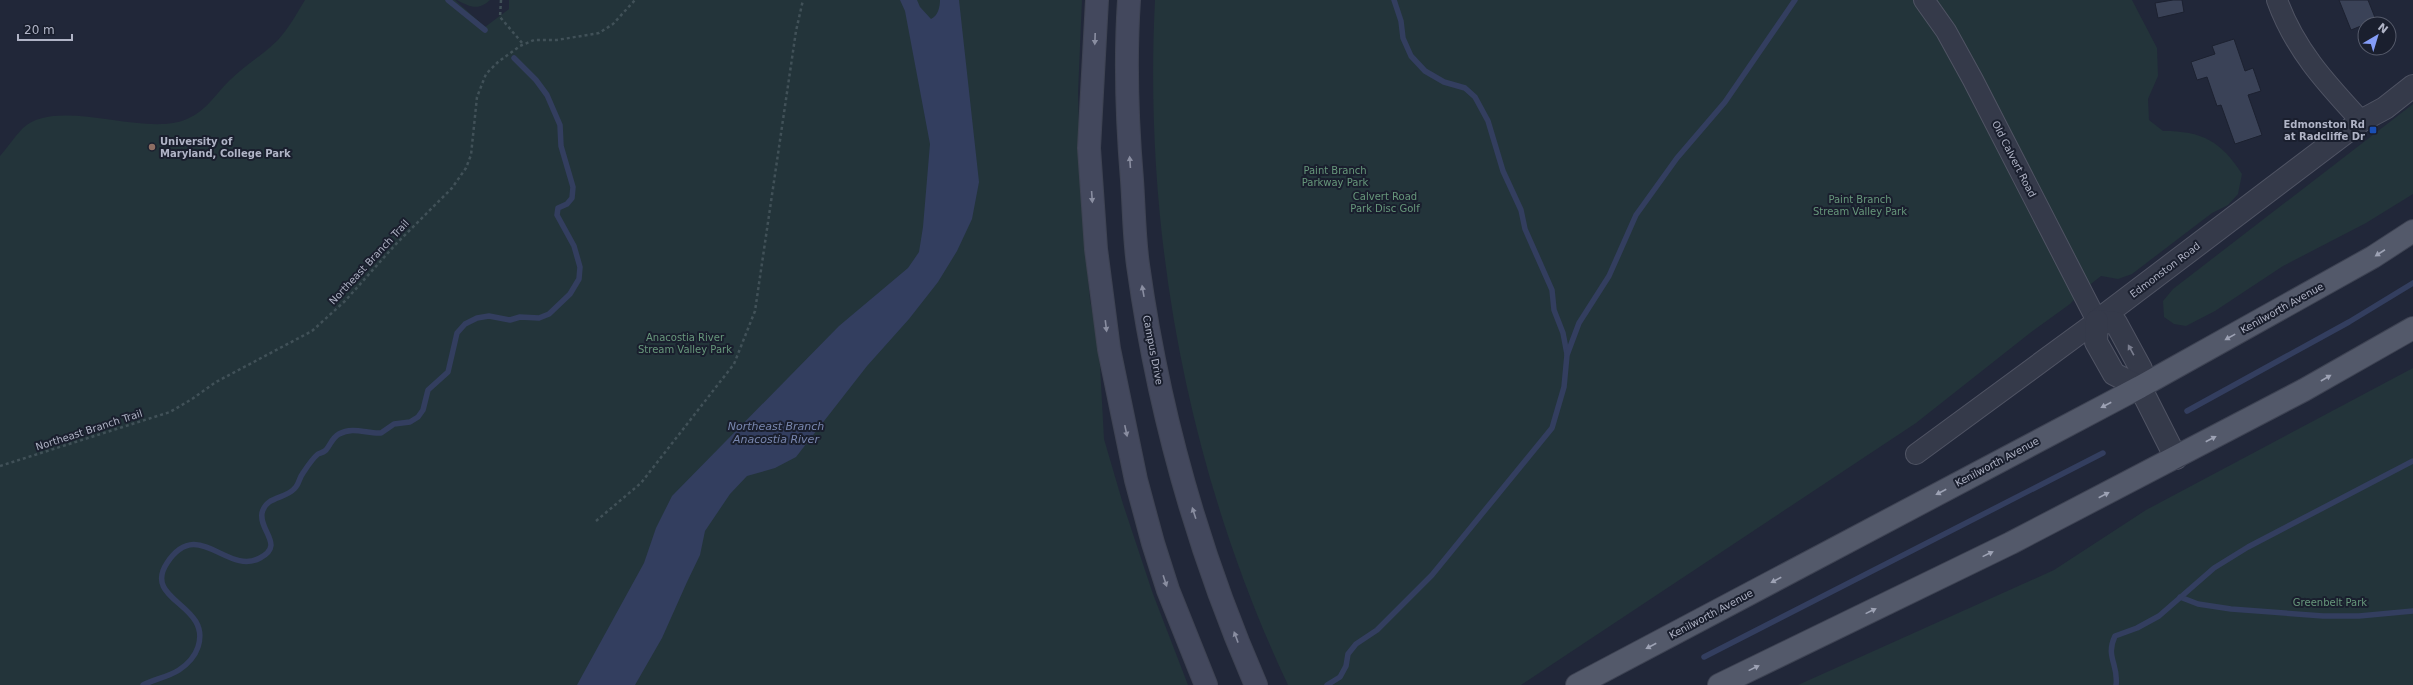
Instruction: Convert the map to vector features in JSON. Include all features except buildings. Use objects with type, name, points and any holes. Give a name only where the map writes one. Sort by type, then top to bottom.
[{"type":"main road","points":[[1097,0],[1089,148],[1096,249],[1109,349],[1136,480],[1153,544],[1168,590],[1206,685]]},
{"type":"main road","name":"Campus Drive","points":[[1129,0],[1126,55],[1129,145],[1137,257],[1148,322],[1179,468],[1237,641],[1256,685]]},
{"type":"main road","name":"Kenilworth Avenue","points":[[1577,685],[2140,387],[2373,258],[2413,232]]},
{"type":"main road","points":[[1719,685],[2011,543],[2304,390],[2413,328]]},
{"type":"street","name":"Old Calvert Road","points":[[1924,0],[1946,31],[1973,80],[2097,321],[2096,342],[2114,374],[2140,387]]},
{"type":"street","points":[[2278,0],[2284,19],[2313,68],[2361,121]]},
{"type":"street","name":"Edmonston Road","points":[[1916,454],[2097,321],[2361,121],[2385,108],[2413,86]]},
{"type":"street","points":[[2140,387],[2176,458]]},
{"type":"path","points":[[502,0],[500,16],[521,45]]},
{"type":"path","name":"Northeast Branch Trail","points":[[0,466],[170,412],[192,400],[216,382],[312,331],[345,301],[396,244],[452,188],[466,168],[473,143],[477,96],[486,74],[498,62],[521,45],[534,40],[557,40],[599,33],[613,24],[636,0]]},
{"type":"path","points":[[596,521],[641,483],[734,364],[755,311],[795,39],[803,0]]},
{"type":"green space","name":"Anacostia River Stream Valley Park","points":[[305,0],[455,0],[485,27],[509,9],[509,0],[1082,0],[1078,93],[1081,198],[1090,300],[1099,347],[1104,439],[1123,504],[1153,594],[1188,685],[0,685],[0,156],[23,128],[38,119],[57,116],[79,116],[126,122],[169,124],[187,119],[205,107],[235,76],[278,40]]},
{"type":"green space","points":[[457,0],[490,0],[482,6],[474,7]]},
{"type":"green space","name":"Paint Branch Stream Valley Park","points":[[1155,0],[2132,0],[2157,48],[2158,76],[2148,99],[2149,120],[2163,131],[2189,133],[2209,140],[2226,153],[2242,174],[2238,194],[2228,205],[2212,213],[2132,274],[2118,279],[2101,276],[2082,291],[2070,304],[2030,333],[1916,423],[1521,685],[1288,685],[1253,604],[1223,521],[1199,437],[1180,351],[1165,264],[1157,176],[1153,88]]},
{"type":"green space","points":[[2413,104],[2413,194],[2366,223],[2283,266],[2215,311],[2186,326],[2174,324],[2164,317],[2163,301],[2173,289]]},
{"type":"green space","name":"Greenbelt Park","points":[[2413,368],[2413,685],[1798,685],[2054,570],[2146,510]]},
{"type":"water","name":"Northeast Branch Anacostia River","points":[[900,0],[917,0],[920,7],[931,19],[938,11],[940,0],[959,0],[979,182],[972,219],[957,251],[938,282],[909,319],[867,366],[796,457],[775,468],[747,476],[730,494],[705,531],[700,555],[662,638],[635,685],[577,685],[644,563],[656,528],[672,496],[839,326],[908,268],[919,252],[923,227],[930,144],[905,11]]},
{"type":"waterway","points":[[448,0],[485,30]]},
{"type":"waterway","points":[[1394,0],[1401,21],[1403,38],[1411,56],[1425,71],[1444,82],[1465,88],[1475,97],[1488,121],[1503,171],[1521,210],[1525,229],[1552,290],[1554,310],[1563,333],[1567,354]]},
{"type":"waterway","points":[[1327,685],[1340,677],[1346,666],[1348,654],[1356,644],[1377,630],[1432,575],[1552,428],[1564,387],[1567,355],[1579,323],[1609,276],[1636,215],[1677,158],[1725,102],[1795,0]]},
{"type":"waterway","points":[[143,685],[179,670],[191,660],[198,647],[200,633],[196,621],[163,586],[162,576],[167,563],[179,550],[190,545],[201,546],[236,560],[248,561],[260,558],[267,553],[271,543],[262,520],[264,507],[267,503],[286,495],[296,487],[312,461],[318,454],[326,450],[333,439],[339,434],[355,430],[381,433],[394,424],[410,422],[418,417],[423,410],[428,390],[448,372],[457,333],[465,324],[477,318],[489,316],[510,320],[520,317],[539,318],[549,314],[570,294],[579,279],[580,267],[574,246],[557,215],[558,208],[567,204],[572,198],[573,187],[561,146],[560,125],[547,95],[536,80],[514,58]]},
{"type":"waterway","points":[[2187,411],[2349,322],[2413,283]]},
{"type":"waterway","points":[[1704,657],[2103,453]]},
{"type":"waterway","points":[[2116,685],[2116,672],[2111,650],[2115,636],[2137,628],[2159,616],[2214,568],[2248,547],[2413,461]]},
{"type":"waterway","points":[[2180,597],[2198,604],[2231,609],[2323,616],[2359,616],[2413,611]]},
{"type":"place","name":"Edmonston Rd at Radcliffe Dr","points":[[2373,130]]},
{"type":"place","name":"University of Maryland, College Park","points":[[152,147]]},
{"type":"park label","name":"Paint Branch Parkway Park","points":[[1335,176]]},
{"type":"park label","name":"Calvert Road Park Disc Golf","points":[[1385,202]]}]
